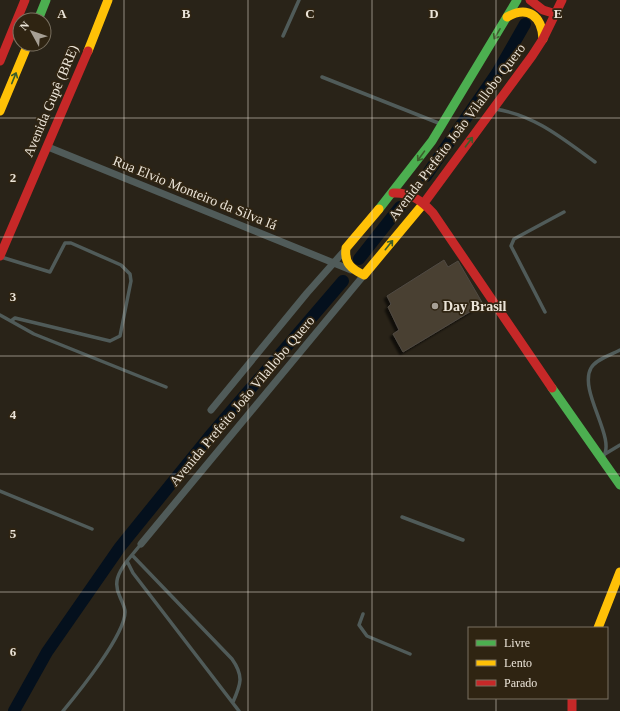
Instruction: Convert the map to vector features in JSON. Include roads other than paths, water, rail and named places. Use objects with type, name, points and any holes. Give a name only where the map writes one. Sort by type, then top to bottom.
[{"type":"main road","points":[[0,61],[25,0]]},
{"type":"main road","points":[[41,12],[46,0]]},
{"type":"main road","name":"Avenida Gupê (BRE)","points":[[0,256],[48,147],[108,0]]},
{"type":"main road","name":"Avenida Prefeito João Vilallobo Quero","points":[[346,248],[393,193],[442,125],[517,0]]},
{"type":"main road","points":[[533,3],[549,6],[561,0]]},
{"type":"main road","name":"Avenida Prefeito João Vilallobo Quero","points":[[364,275],[424,203],[494,109],[542,39],[556,14],[561,0]]},
{"type":"main road","points":[[533,3],[556,14]]},
{"type":"main road","points":[[507,17],[518,12],[535,16],[542,27],[542,39]]},
{"type":"main road","points":[[0,111],[25,52]]},
{"type":"main road","points":[[393,193],[403,194],[424,203],[438,218],[603,457],[620,485]]},
{"type":"main road","points":[[346,248],[346,261],[353,270],[364,275]]},
{"type":"main road","points":[[598,627],[620,572]]},
{"type":"main road","points":[[572,699],[572,711]]},
{"type":"street","name":"Rua Elvio Monteiro da Silva Iá","points":[[48,147],[334,263]]},
{"type":"street","name":"Avenida Prefeito João Vilallobo Quero","points":[[211,410],[346,248]]},
{"type":"street","points":[[334,263],[353,270]]},
{"type":"street","name":"Avenida Prefeito João Vilallobo Quero","points":[[142,544],[364,275]]},
{"type":"lane","points":[[283,36],[298,0]]},
{"type":"lane","points":[[322,77],[442,125]]},
{"type":"lane","points":[[494,109],[521,114],[537,122],[595,162]]},
{"type":"lane","points":[[545,312],[511,246],[514,239],[564,212]]},
{"type":"lane","points":[[0,256],[50,272],[65,243],[71,243],[121,265],[130,274],[131,281],[120,336],[116,339],[110,341],[15,318],[11,321]]},
{"type":"lane","points":[[0,315],[41,337],[166,387]]},
{"type":"lane","points":[[603,457],[606,443],[590,391],[589,373],[591,367],[596,362],[620,350]]},
{"type":"lane","points":[[603,457],[620,445]]},
{"type":"lane","points":[[0,491],[92,529]]},
{"type":"lane","points":[[402,518],[463,540]]},
{"type":"lane","points":[[63,711],[95,672],[119,630],[125,613],[117,592],[116,578],[127,561],[142,544]]},
{"type":"lane","points":[[132,555],[239,668],[240,682],[233,702]]},
{"type":"lane","points":[[127,561],[133,573],[144,588],[239,711]]},
{"type":"lane","points":[[363,614],[360,625],[367,636],[410,654]]},
{"type":"waterway","points":[[426,176],[497,73],[525,24]]},
{"type":"waterway","points":[[359,259],[400,207]]},
{"type":"waterway","points":[[14,711],[47,652],[120,547],[209,437],[343,281]]},
{"type":"place","name":"Day Brasil","points":[[435,306]]}]
